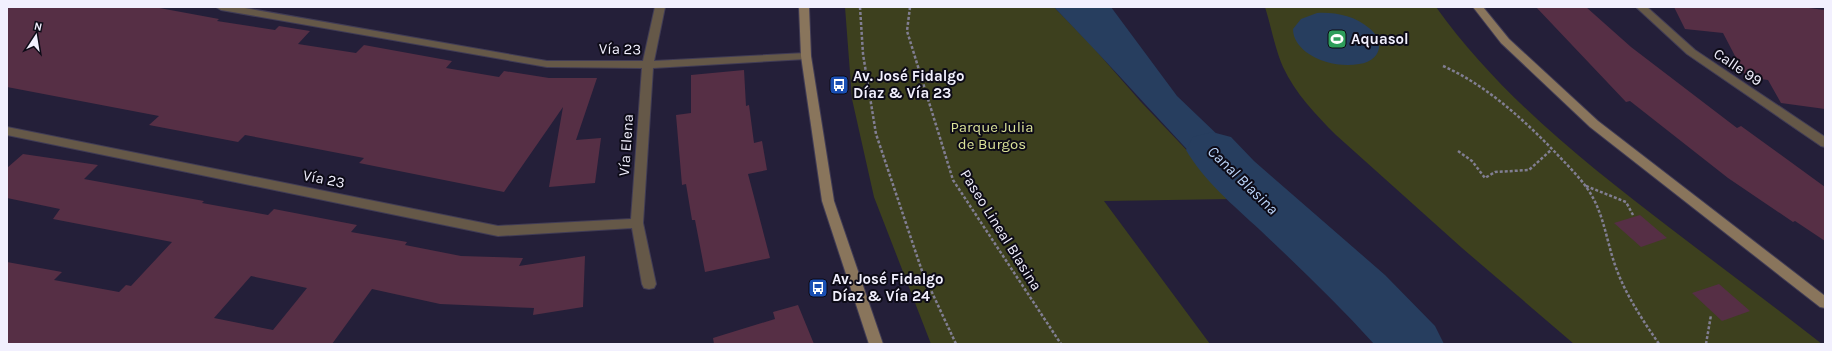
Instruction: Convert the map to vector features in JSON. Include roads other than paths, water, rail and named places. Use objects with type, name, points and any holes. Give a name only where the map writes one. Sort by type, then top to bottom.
[{"type":"street","name":"Vía 23","points":[[221,7],[547,64],[648,65],[806,56]]},
{"type":"street","name":"Vía Elena","points":[[649,284],[637,222],[648,65],[660,7]]},
{"type":"street","points":[[804,7],[806,56],[828,201],[876,344]]},
{"type":"street","points":[[1478,7],[1505,41],[1594,124],[1825,303]]},
{"type":"street","name":"Calle 99","points":[[1642,7],[1691,52],[1825,143]]},
{"type":"street","name":"Vía 23","points":[[7,131],[498,231],[637,222]]},
{"type":"street","points":[[1812,134],[1825,136]]},
{"type":"water","points":[[1054,7],[1111,7],[1177,96],[1290,204],[1233,199]]},
{"type":"water","name":"Aquasol","points":[[1317,13],[1331,13],[1358,20],[1369,28],[1378,39],[1379,50],[1376,55],[1366,62],[1346,65],[1318,59],[1306,52],[1297,42],[1293,29],[1301,19]]},
{"type":"waterway","name":"Canal Blasina","points":[[1212,150],[1235,175],[1364,292],[1413,344]]},
{"type":"place","name":"Aquasol","points":[[1337,39]]},
{"type":"place","name":"Av. José Fidalgo Díaz & Vía 23","points":[[839,85]]},
{"type":"place","name":"Av. José Fidalgo Díaz & Vía 24","points":[[818,288]]},
{"type":"park label","name":"Parque Julia de Burgos","points":[[992,136]]}]
